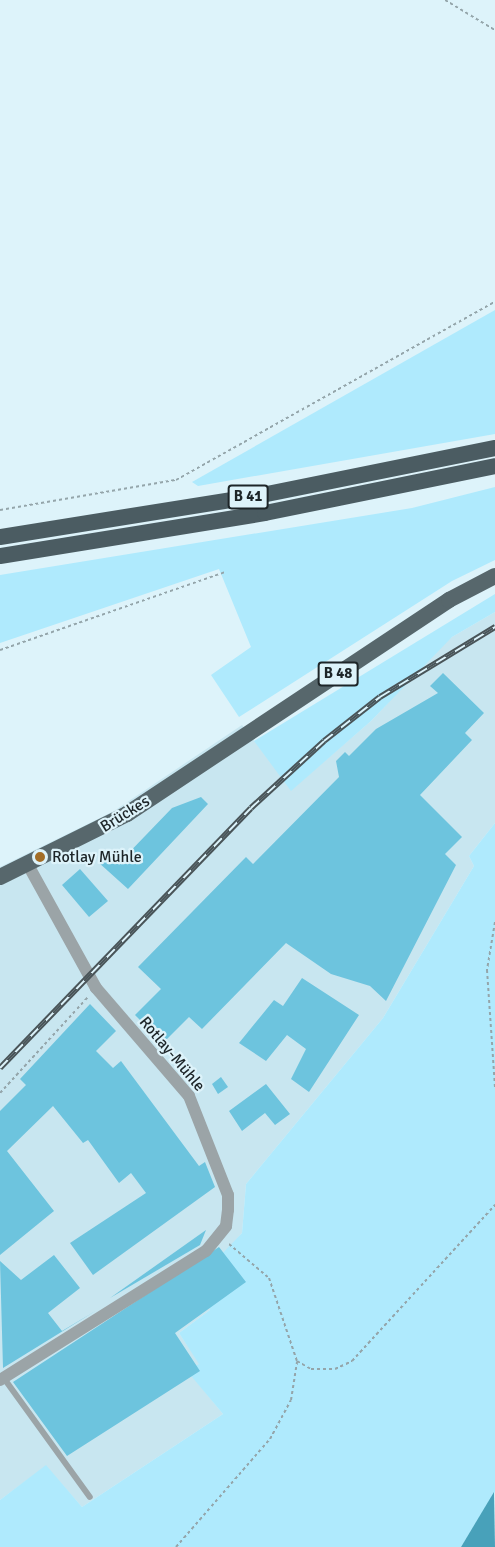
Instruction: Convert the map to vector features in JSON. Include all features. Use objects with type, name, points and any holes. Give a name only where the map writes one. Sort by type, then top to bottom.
[{"type":"highway","name":"B 41","points":[[0,537],[273,493],[495,448]]},
{"type":"highway","name":"B 41","points":[[0,556],[299,507],[495,466]]},
{"type":"main road","name":"Brückes","points":[[0,877],[103,828],[449,600],[495,576]]},
{"type":"street","name":"Rotlay-Mühle","points":[[28,865],[96,988],[189,1096],[228,1195],[226,1226],[219,1238]]},
{"type":"street","points":[[1,1377],[181,1268],[219,1238]]},
{"type":"lane","points":[[1,1377],[90,1497]]},
{"type":"path","points":[[445,0],[495,30]]},
{"type":"path","points":[[0,510],[176,480],[495,302]]},
{"type":"path","points":[[0,650],[225,572]]},
{"type":"path","points":[[495,922],[487,970],[495,1088]]},
{"type":"path","points":[[0,1093],[96,988]]},
{"type":"path","points":[[297,1361],[311,1369],[335,1369],[351,1361],[495,1205]]},
{"type":"path","points":[[176,1547],[270,1439],[291,1400],[297,1361],[269,1278],[244,1252],[219,1238]]},
{"type":"shaded area","points":[[495,310],[495,434],[198,486],[192,482]]},
{"type":"shaded area","points":[[495,487],[495,560],[452,581],[239,717],[211,675],[251,647],[219,569],[0,643],[0,575],[412,508]]},
{"type":"shaded area","points":[[495,594],[495,612],[452,637],[371,721],[291,791],[254,741]]},
{"type":"shaded area","points":[[495,612],[495,823],[469,856],[474,866],[383,1018],[246,1184],[242,1233],[219,1260],[210,1310],[179,1333],[200,1364],[188,1371],[223,1414],[82,1507],[46,1466],[0,1500],[0,867],[114,811],[242,725],[276,769],[452,637]],"holes":[[[390,701],[371,721],[291,790],[287,784]]]},
{"type":"shaded area","points":[[495,823],[495,1492],[461,1547],[0,1547],[0,1500],[46,1465],[82,1507],[223,1414],[187,1371],[199,1364],[179,1333],[210,1310],[196,1281],[242,1233],[246,1184],[383,1018],[474,866],[469,856]]},
{"type":"shaded area","points":[[494,1492],[495,1547],[461,1547]]},
{"type":"building","points":[[443,673],[484,713],[465,733],[472,740],[420,795],[462,837],[445,854],[456,865],[386,1001],[370,986],[331,974],[286,943],[202,1029],[189,1017],[163,1043],[135,1015],[161,989],[138,967],[246,857],[253,864],[339,777],[336,761],[345,752],[349,756],[376,729],[438,693],[430,686]]},
{"type":"building","points":[[201,797],[208,804],[128,889],[98,862],[107,852],[119,863],[172,808]]},
{"type":"building","points":[[80,869],[108,901],[89,917],[62,885]]},
{"type":"building","points":[[302,978],[359,1015],[309,1092],[291,1079],[306,1049],[287,1035],[266,1061],[239,1043],[274,1000],[283,1006]]},
{"type":"building","points":[[90,1004],[116,1031],[96,1051],[113,1068],[121,1061],[199,1166],[205,1162],[215,1187],[93,1275],[70,1243],[146,1193],[131,1173],[119,1183],[88,1140],[83,1143],[53,1106],[7,1151],[54,1211],[0,1255],[0,1111],[26,1085],[20,1079]]},
{"type":"building","points":[[221,1077],[228,1087],[218,1094],[212,1084]]},
{"type":"building","points":[[266,1084],[290,1114],[275,1125],[265,1113],[242,1131],[229,1111]]},
{"type":"building","points":[[206,1230],[200,1245],[110,1298]]},
{"type":"building","points":[[219,1247],[246,1282],[175,1333],[200,1371],[67,1456],[13,1382]]},
{"type":"building","points":[[54,1255],[80,1288],[48,1313],[62,1331],[97,1310],[3,1368],[0,1261],[21,1280]]},
{"type":"railway","points":[[0,1068],[251,808],[324,741],[380,697],[495,627]]},
{"type":"place","name":"Rotlay Mühle","points":[[40,857]]}]
